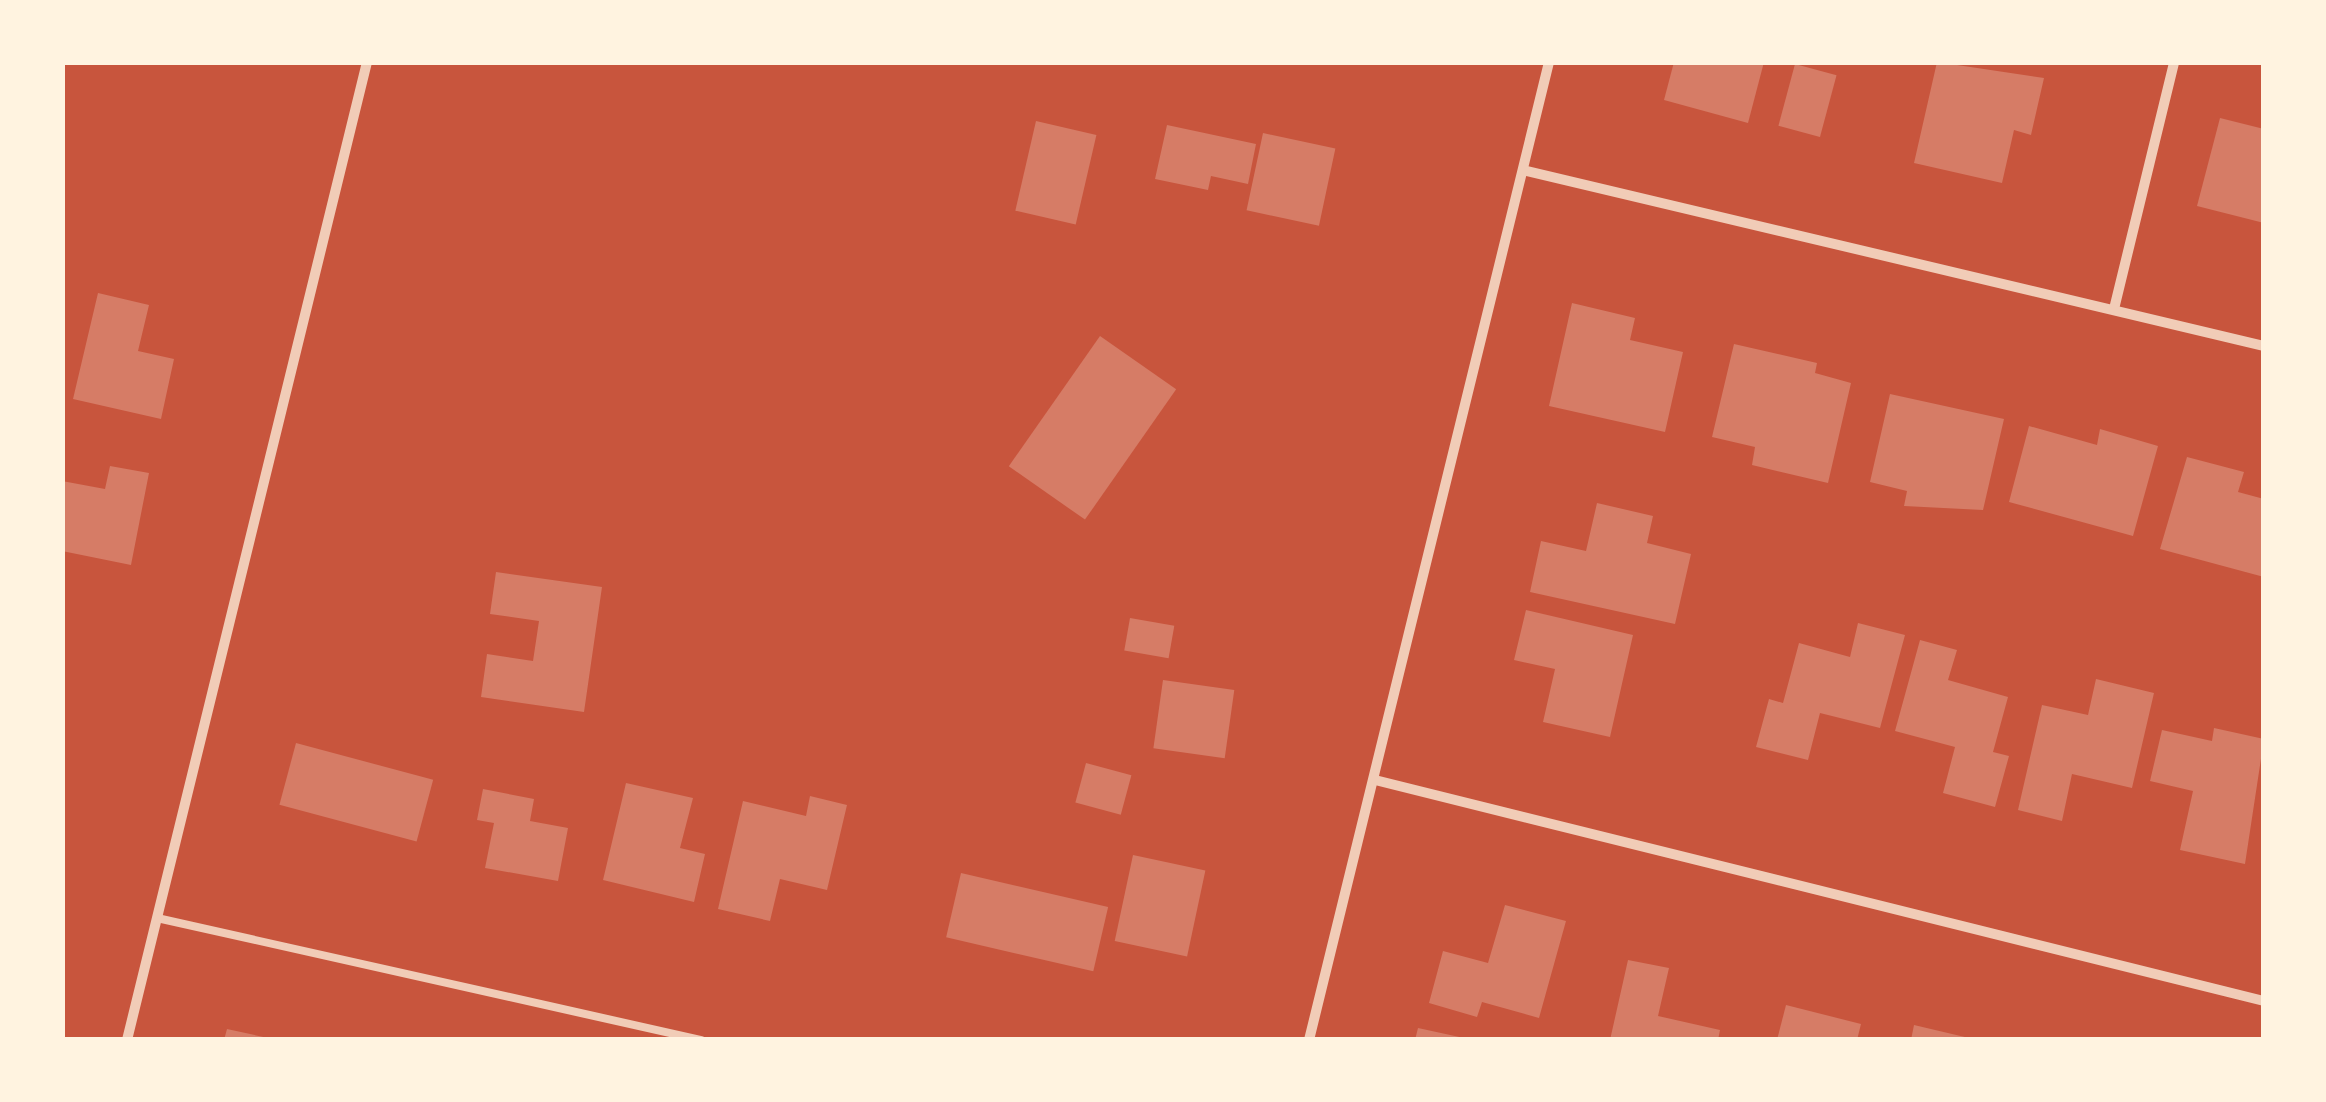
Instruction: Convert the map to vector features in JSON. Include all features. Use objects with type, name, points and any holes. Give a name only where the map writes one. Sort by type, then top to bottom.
[{"type":"street","points":[[127,1040],[367,62]]},
{"type":"street","points":[[1308,1040],[1549,62]]},
{"type":"street","points":[[2114,309],[2174,62]]},
{"type":"street","points":[[1523,170],[2264,346]]},
{"type":"street","points":[[1375,780],[2264,1001]]},
{"type":"lane","points":[[157,918],[701,1040]]},
{"type":"building","points":[[1674,62],[1764,62],[1748,123],[1664,100]]},
{"type":"building","points":[[1937,62],[2044,78],[2031,135],[2014,130],[2002,183],[1914,163]]},
{"type":"building","points":[[1795,64],[1837,75],[1820,137],[1778,126]]},
{"type":"building","points":[[2220,118],[2264,129],[2264,223],[2197,206]]},
{"type":"building","points":[[1036,121],[1096,135],[1076,225],[1015,211]]},
{"type":"building","points":[[1167,125],[1256,144],[1248,184],[1211,176],[1208,190],[1155,179]]},
{"type":"building","points":[[1263,133],[1335,148],[1319,226],[1247,210]]},
{"type":"building","points":[[98,293],[149,305],[138,351],[174,359],[161,419],[73,399]]},
{"type":"building","points":[[1572,303],[1635,318],[1630,340],[1683,352],[1665,432],[1549,406]]},
{"type":"building","points":[[1100,336],[1176,389],[1085,520],[1009,466]]},
{"type":"building","points":[[1734,344],[1817,363],[1815,373],[1851,383],[1828,483],[1752,465],[1755,447],[1712,437]]},
{"type":"building","points":[[1890,394],[2004,419],[1983,510],[1904,506],[1907,491],[1870,482]]},
{"type":"building","points":[[2029,426],[2097,445],[2100,429],[2158,446],[2133,536],[2009,502]]},
{"type":"building","points":[[2187,457],[2244,472],[2238,492],[2264,499],[2264,577],[2160,549]]},
{"type":"building","points":[[110,466],[149,473],[131,565],[62,551],[62,481],[105,489]]},
{"type":"building","points":[[1597,503],[1653,516],[1647,543],[1691,554],[1675,624],[1530,592],[1541,541],[1586,551]]},
{"type":"building","points":[[496,572],[602,587],[584,712],[481,697],[487,654],[533,661],[539,621],[490,614]]},
{"type":"building","points":[[1526,610],[1633,635],[1610,737],[1543,722],[1555,669],[1514,660]]},
{"type":"building","points":[[1130,618],[1174,626],[1169,658],[1124,650]]},
{"type":"building","points":[[1858,623],[1905,635],[1880,728],[1820,713],[1808,760],[1756,747],[1769,699],[1783,703],[1799,643],[1850,657]]},
{"type":"building","points":[[1920,640],[1957,650],[1948,680],[2008,697],[1993,752],[2009,756],[1995,807],[1943,793],[1955,747],[1895,731]]},
{"type":"building","points":[[2096,679],[2154,693],[2132,788],[2072,774],[2062,821],[2018,810],[2042,705],[2088,715]]},
{"type":"building","points":[[1163,680],[1234,690],[1225,758],[1153,748]]},
{"type":"building","points":[[2214,728],[2264,739],[2245,864],[2180,850],[2193,791],[2150,781],[2162,730],[2212,741]]},
{"type":"building","points":[[296,743],[433,780],[417,842],[279,805]]},
{"type":"building","points":[[1086,763],[1131,775],[1121,815],[1075,803]]},
{"type":"building","points":[[626,783],[693,798],[680,848],[705,854],[694,902],[603,880]]},
{"type":"building","points":[[483,789],[534,799],[530,821],[568,828],[558,881],[485,868],[494,823],[477,820]]},
{"type":"building","points":[[810,796],[847,805],[827,890],[780,879],[770,921],[718,909],[743,801],[806,816]]},
{"type":"building","points":[[1133,855],[1205,870],[1187,956],[1115,941]]},
{"type":"building","points":[[961,873],[1108,907],[1093,971],[946,937]]},
{"type":"building","points":[[1505,905],[1566,921],[1539,1018],[1482,1002],[1477,1017],[1429,1003],[1443,951],[1488,963]]},
{"type":"building","points":[[1628,960],[1669,968],[1658,1016],[1720,1030],[1718,1040],[1610,1040]]},
{"type":"building","points":[[1786,1005],[1861,1024],[1857,1040],[1777,1040]]},
{"type":"building","points":[[1914,1025],[1969,1038],[1969,1040],[1911,1040]]},
{"type":"building","points":[[1418,1028],[1464,1038],[1464,1040],[1415,1040]]},
{"type":"building","points":[[227,1029],[268,1038],[268,1040],[224,1040]]}]
